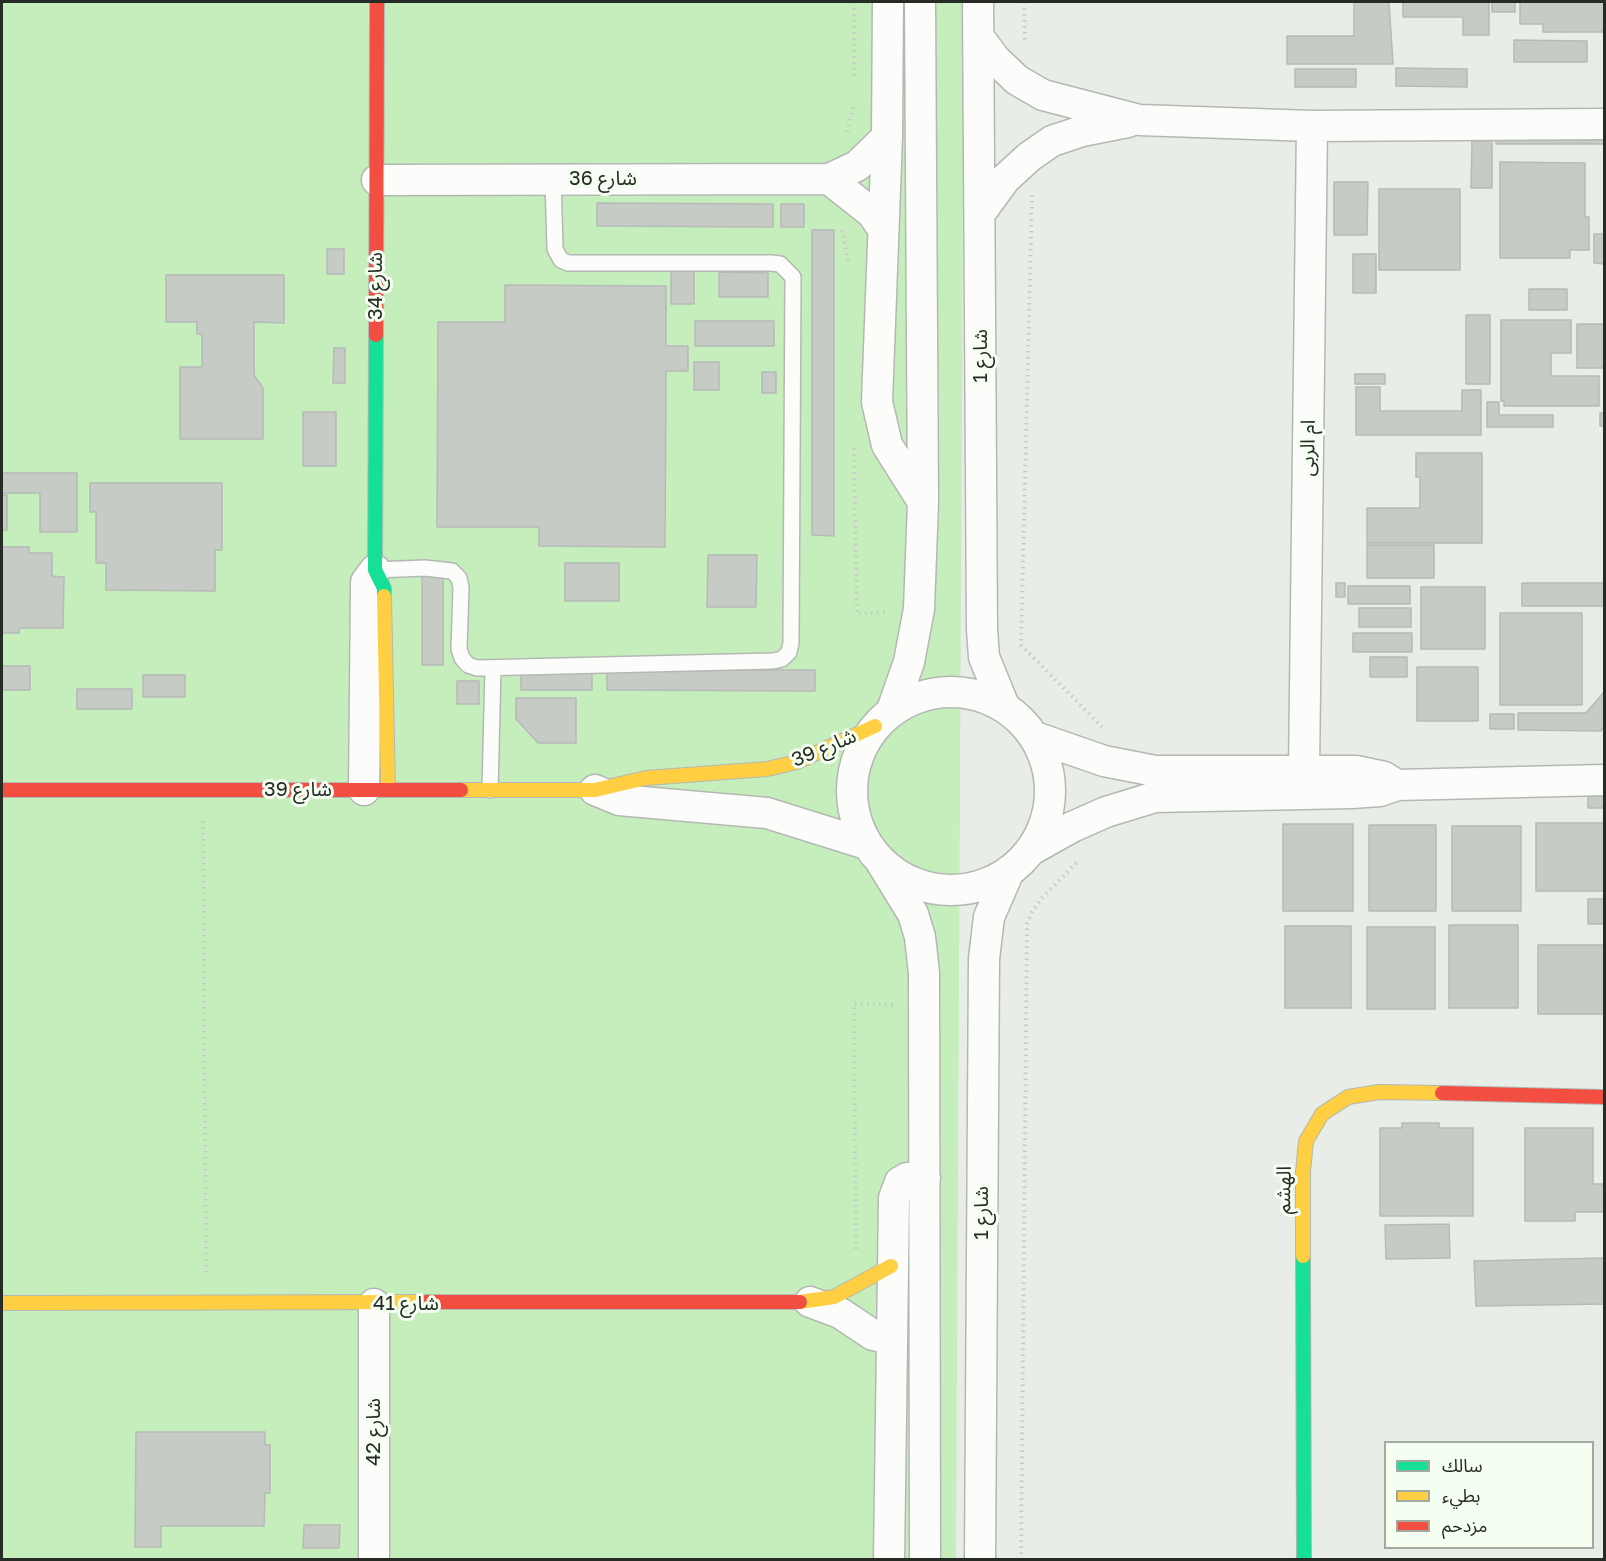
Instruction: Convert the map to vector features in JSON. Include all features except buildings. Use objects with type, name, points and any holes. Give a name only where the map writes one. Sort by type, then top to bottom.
[{"type":"street","name":"شارع 34","points":[[376,790],[366,582],[375,570],[377,2]]},
{"type":"street","points":[[888,2],[877,402],[887,445],[923,502]]},
{"type":"street","points":[[920,2],[923,502],[919,609],[909,663],[883,718],[855,763],[852,804],[874,853],[913,914],[922,953],[925,1006],[925,1560]]},
{"type":"street","name":"شارع 1","points":[[978,2],[982,629],[984,657],[1004,706]]},
{"type":"street","points":[[978,36],[1017,80],[1043,95],[1139,120],[1312,126],[1605,124]]},
{"type":"street","points":[[981,212],[1005,180],[1045,146],[1082,131],[1139,120]]},
{"type":"street","name":"ام الربى","points":[[1304,770],[1312,126]]},
{"type":"street","name":"شارع 36","points":[[377,180],[829,180],[857,165],[886,136]]},
{"type":"street","points":[[829,180],[872,213],[883,229]]},
{"type":"street","points":[[883,718],[927,694],[967,693],[1004,706],[1035,737],[1049,774],[1048,815],[1031,850]]},
{"type":"street","name":"شارع 39","points":[[2,790],[595,790],[632,780],[767,769],[797,762],[883,718]]},
{"type":"street","points":[[1035,737],[1104,761],[1155,771],[1304,770],[1370,773],[1397,785]]},
{"type":"street","points":[[874,853],[910,881],[944,890],[978,886],[1009,871],[1031,850],[1106,812],[1155,797],[1364,793],[1397,785],[1605,780]]},
{"type":"street","name":"شارع 39","points":[[595,790],[619,800],[768,813],[874,853]]},
{"type":"street","name":"شارع 1","points":[[980,1560],[984,959],[989,917],[1009,871]]},
{"type":"street","name":"الهشم","points":[[1304,1560],[1303,1172],[1306,1141],[1322,1114],[1348,1097],[1379,1092],[1605,1097]]},
{"type":"street","points":[[889,1560],[891,1266],[895,1189],[907,1178],[925,1178]]},
{"type":"street","name":"شارع 41","points":[[2,1303],[810,1302],[834,1297],[856,1286],[875,1272],[891,1266]]},
{"type":"street","name":"شارع 41","points":[[810,1302],[840,1313],[873,1335],[890,1339]]},
{"type":"street","name":"شارع 42","points":[[374,1304],[374,1560]]},
{"type":"lane","points":[[375,570],[425,568],[452,571],[459,578],[461,588],[459,649],[462,658],[477,668],[773,662],[782,659],[789,652],[791,643],[793,277],[780,264],[771,263],[568,263],[561,260],[555,249],[553,179]]},
{"type":"lane","points":[[490,790],[493,668]]},
{"type":"path","points":[[1024,2],[1024,42],[1030,51]]},
{"type":"path","points":[[1045,146],[1042,169],[1032,194],[1021,645],[1104,728]]},
{"type":"path","points":[[203,790],[206,1303]]},
{"type":"path","points":[[1021,1560],[1027,924],[1041,899],[1083,856]]},
{"type":"path","points":[[856,1286],[854,1004],[925,1006]]},
{"type":"green space","points":[[2,2],[964,2],[956,1559],[2,1560]]},
{"type":"traffic: fast","points":[[376,335],[375,570],[384,588],[384,596]]},
{"type":"traffic: fast","points":[[1303,1256],[1304,1560]]},
{"type":"traffic: slow","points":[[384,596],[388,790]]},
{"type":"traffic: slow","points":[[461,790],[595,790],[646,778],[767,769],[797,762],[875,726]]},
{"type":"traffic: slow","points":[[1303,1256],[1303,1172],[1306,1141],[1322,1114],[1348,1097],[1379,1092],[1442,1093]]},
{"type":"traffic: slow","points":[[800,1302],[834,1297],[891,1266]]},
{"type":"traffic: slow","points":[[2,1303],[426,1302]]},
{"type":"traffic: jam","points":[[376,335],[377,2]]},
{"type":"traffic: jam","points":[[2,790],[461,790]]},
{"type":"traffic: jam","points":[[1442,1093],[1604,1097]]},
{"type":"traffic: jam","points":[[426,1302],[800,1302]]}]
